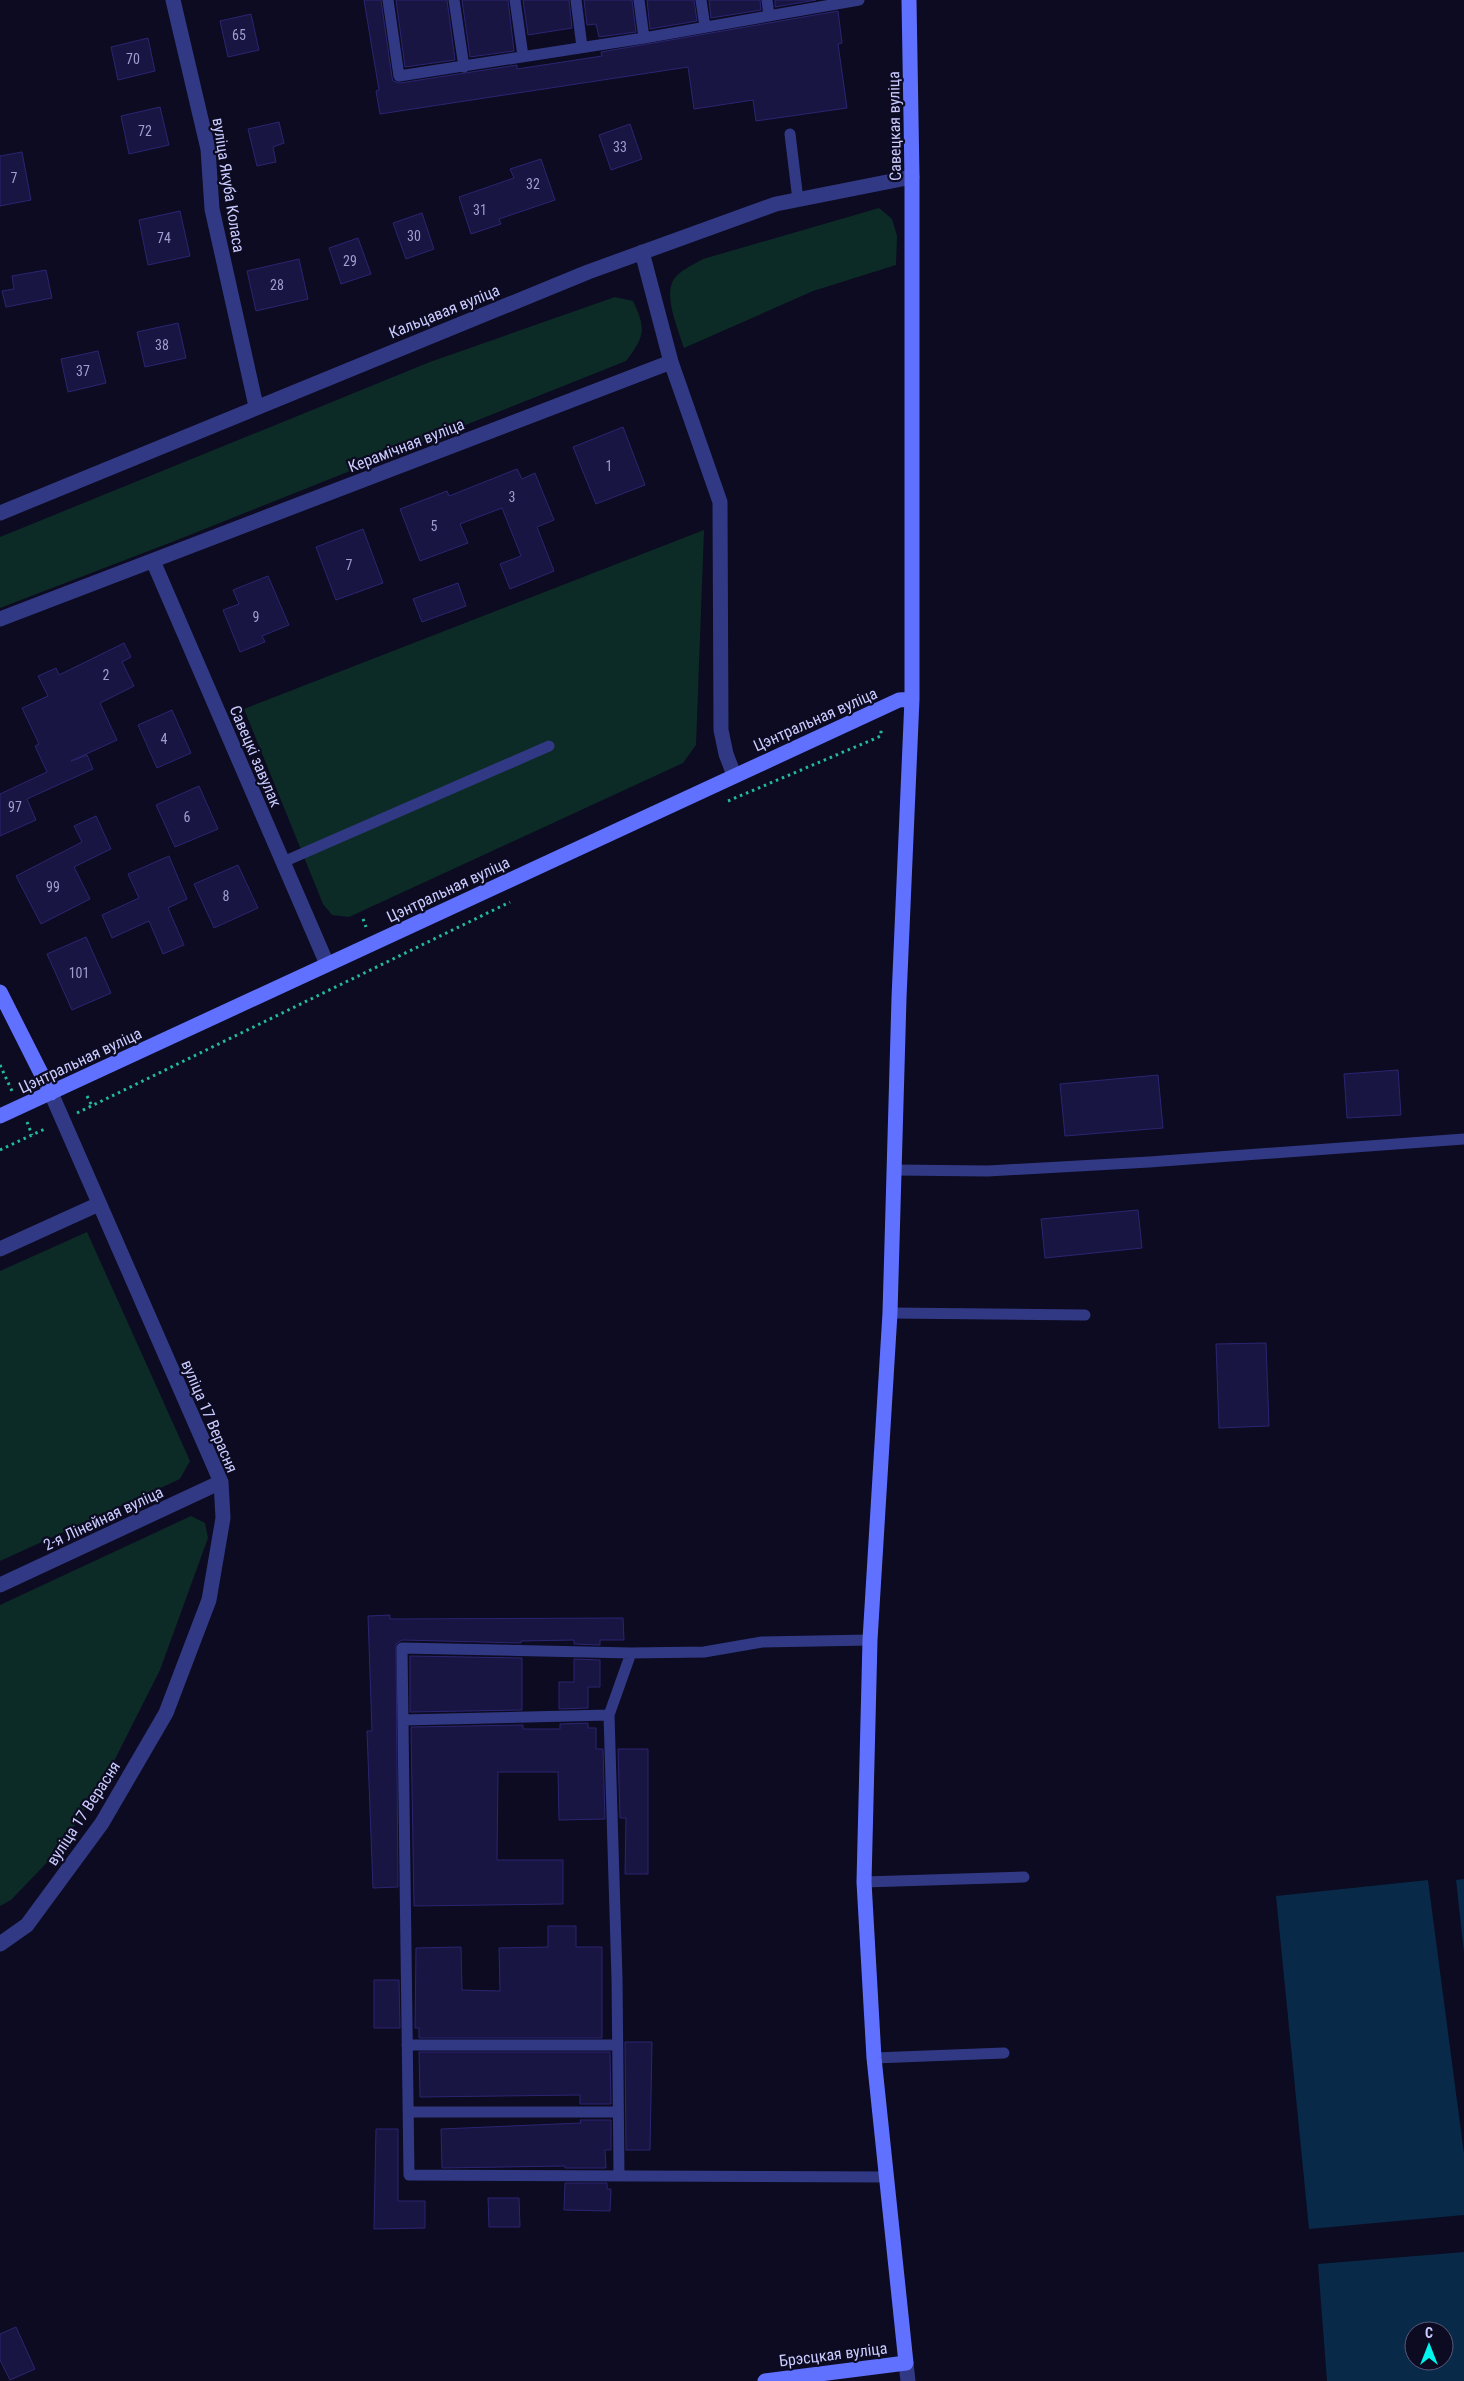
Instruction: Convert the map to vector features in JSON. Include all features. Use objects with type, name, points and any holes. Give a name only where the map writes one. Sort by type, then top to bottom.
[{"type":"street","name":"вуліца Якуба Коласа","points":[[173,0],[208,149],[212,209],[256,406]]},
{"type":"street","name":"Савецкая вуліца","points":[[906,2363],[874,2058],[864,1882],[870,1640],[890,1313],[896,1170],[899,998],[912,699],[912,177],[909,0]]},
{"type":"street","name":"Кальцавая вуліца","points":[[0,512],[256,406],[642,252],[776,204],[912,177]]},
{"type":"street","points":[[642,252],[671,362],[720,502],[721,730],[726,754],[734,775]]},
{"type":"street","name":"Керамічная вуліца","points":[[0,619],[671,362]]},
{"type":"street","name":"Савецкі завулак","points":[[153,561],[328,964]]},
{"type":"street","name":"Цэнтральная вуліца","points":[[0,1116],[880,708],[899,700],[912,699]]},
{"type":"street","name":"вуліца 17 Верасня","points":[[0,992],[51,1093],[221,1482],[223,1518],[209,1600],[166,1713],[102,1823],[27,1925],[0,1944]]},
{"type":"street","points":[[0,1249],[99,1204]]},
{"type":"street","name":"2-я Лінейная вуліца","points":[[0,1585],[221,1482]]},
{"type":"street","points":[[906,2363],[908,2381]]},
{"type":"street","name":"Брэсцкая вуліца","points":[[764,2381],[906,2363]]},
{"type":"lane","points":[[388,0],[399,76],[644,38],[859,0]]},
{"type":"lane","points":[[454,0],[464,67]]},
{"type":"lane","points":[[515,0],[523,56]]},
{"type":"lane","points":[[576,0],[582,47]]},
{"type":"lane","points":[[639,0],[644,38]]},
{"type":"lane","points":[[701,0],[705,27]]},
{"type":"lane","points":[[766,0],[769,16]]},
{"type":"lane","points":[[790,134],[798,200]]},
{"type":"lane","points":[[283,862],[549,746]]},
{"type":"lane","points":[[896,1170],[1007,1170],[1464,1139]]},
{"type":"lane","points":[[890,1313],[1085,1315]]},
{"type":"lane","points":[[870,1640],[762,1642],[704,1652],[631,1653],[402,1648],[409,2175],[886,2177]]},
{"type":"lane","points":[[619,2175],[609,1715],[631,1653]]},
{"type":"lane","points":[[403,1720],[609,1715]]},
{"type":"lane","points":[[864,1882],[1024,1877]]},
{"type":"lane","points":[[408,2045],[617,2045]]},
{"type":"lane","points":[[874,2058],[1004,2053]]},
{"type":"lane","points":[[408,2112],[618,2112]]},
{"type":"path","points":[[725,802],[881,736],[880,708]]},
{"type":"path","points":[[0,1150],[518,898]]},
{"type":"green space","points":[[879,208],[892,219],[897,236],[896,265],[813,291],[684,348],[670,298],[672,283],[681,272],[703,259]]},
{"type":"green space","points":[[615,297],[633,301],[642,326],[642,333],[637,346],[626,361],[172,542],[0,608],[0,537],[430,362]]},
{"type":"green space","points":[[704,530],[696,745],[683,763],[349,917],[332,915],[323,904],[244,709]]},
{"type":"green space","points":[[87,1232],[190,1461],[180,1479],[0,1561],[0,1271]]},
{"type":"green space","points":[[191,1516],[205,1523],[208,1538],[160,1670],[110,1769],[59,1850],[11,1900],[0,1906],[0,1605]]},
{"type":"water","points":[[1464,1879],[1464,1953],[1456,1880]]},
{"type":"water","points":[[1428,1880],[1464,2154],[1464,2215],[1309,2229],[1276,1896]]},
{"type":"water","points":[[1464,2252],[1464,2381],[1327,2381],[1318,2264]]},
{"type":"building","points":[[364,0],[381,0],[392,77],[393,81],[400,83],[517,65],[517,69],[602,56],[601,52],[838,11],[842,43],[838,44],[847,108],[756,121],[753,100],[694,109],[688,67],[380,114],[376,91],[379,90]]},
{"type":"building","points":[[396,0],[447,0],[455,60],[405,67]]},
{"type":"building","points":[[462,0],[508,0],[514,51],[470,57]]},
{"type":"building","points":[[523,0],[569,0],[572,28],[528,35]]},
{"type":"building","points":[[584,0],[632,0],[636,32],[599,37],[596,24],[587,25]]},
{"type":"building","points":[[647,0],[694,0],[697,21],[650,29]]},
{"type":"building","points":[[709,0],[760,0],[761,10],[711,18]]},
{"type":"building","points":[[775,0],[816,0],[775,7]]},
{"type":"building","points":[[251,14],[259,50],[228,57],[220,21]]},
{"type":"building","points":[[148,38],[155,71],[118,80],[111,47]]},
{"type":"building","points":[[160,107],[169,145],[129,154],[121,116]]},
{"type":"building","points":[[279,122],[284,143],[273,147],[276,162],[257,166],[248,129]]},
{"type":"building","points":[[630,124],[642,159],[611,170],[599,135]]},
{"type":"building","points":[[22,152],[31,200],[0,206],[0,156]]},
{"type":"building","points":[[541,159],[555,200],[499,219],[501,224],[471,234],[459,197],[514,178],[510,169]]},
{"type":"building","points":[[180,211],[190,256],[148,265],[139,220]]},
{"type":"building","points":[[422,213],[434,249],[406,259],[393,223]]},
{"type":"building","points":[[358,238],[371,274],[341,284],[329,248]]},
{"type":"building","points":[[299,259],[308,299],[256,311],[247,271]]},
{"type":"building","points":[[46,270],[52,298],[6,307],[2,291],[14,289],[12,276]]},
{"type":"building","points":[[178,323],[186,358],[145,367],[137,332]]},
{"type":"building","points":[[98,351],[106,383],[68,392],[61,359]]},
{"type":"building","points":[[623,427],[645,485],[596,504],[573,447]]},
{"type":"building","points":[[517,469],[522,479],[535,473],[554,520],[537,527],[554,571],[510,589],[500,564],[521,556],[502,508],[460,524],[468,543],[420,561],[400,509],[447,491],[449,496]]},
{"type":"building","points":[[363,529],[383,583],[336,600],[316,547]]},
{"type":"building","points":[[268,576],[289,625],[262,636],[265,642],[240,652],[223,610],[239,604],[233,590]]},
{"type":"building","points":[[458,583],[466,606],[422,622],[413,599]]},
{"type":"building","points":[[124,643],[131,657],[122,662],[134,686],[100,703],[117,740],[71,761],[87,755],[93,769],[27,799],[36,820],[0,836],[0,794],[47,772],[35,746],[39,744],[22,708],[48,696],[38,676],[56,668],[59,675]]},
{"type":"building","points":[[172,710],[191,753],[157,768],[138,725]]},
{"type":"building","points":[[199,786],[218,829],[175,847],[156,805]]},
{"type":"building","points":[[96,816],[111,849],[74,867],[90,899],[41,924],[16,876],[82,842],[74,826]]},
{"type":"building","points":[[169,856],[187,899],[168,908],[184,945],[163,954],[149,921],[112,938],[102,915],[139,898],[128,874]]},
{"type":"building","points":[[238,865],[258,908],[214,928],[194,884]]},
{"type":"building","points":[[86,937],[111,993],[72,1010],[47,954]]},
{"type":"building","points":[[1398,1070],[1401,1115],[1347,1118],[1344,1074]]},
{"type":"building","points":[[1158,1075],[1163,1128],[1065,1136],[1060,1084]]},
{"type":"building","points":[[1138,1210],[1142,1248],[1045,1258],[1041,1219]]},
{"type":"building","points":[[1266,1343],[1269,1426],[1219,1428],[1216,1344]]},
{"type":"building","points":[[390,1615],[390,1619],[623,1618],[624,1640],[600,1640],[600,1645],[574,1644],[574,1640],[521,1641],[521,1643],[402,1640],[396,1644],[398,1887],[373,1888],[367,1731],[372,1731],[368,1616]]},
{"type":"building","points":[[410,1656],[522,1658],[522,1710],[410,1712]]},
{"type":"building","points":[[574,1659],[600,1660],[600,1687],[588,1687],[588,1708],[559,1709],[559,1682],[574,1682]]},
{"type":"building","points":[[588,1723],[588,1728],[596,1728],[596,1749],[603,1749],[605,1819],[559,1820],[558,1772],[498,1772],[497,1860],[563,1860],[563,1904],[414,1906],[411,1727],[523,1725],[523,1729],[560,1729],[560,1724]]},
{"type":"building","points":[[618,1749],[648,1749],[648,1874],[625,1874],[626,1818],[620,1818]]},
{"type":"building","points":[[548,1926],[576,1926],[576,1947],[602,1947],[602,2038],[419,2038],[419,2028],[415,2028],[416,1948],[461,1947],[462,1990],[500,1991],[499,1948],[548,1947]]},
{"type":"building","points":[[374,1980],[399,1980],[400,2028],[374,2028]]},
{"type":"building","points":[[625,2042],[652,2042],[650,2150],[626,2150]]},
{"type":"building","points":[[419,2052],[610,2052],[611,2104],[580,2104],[580,2095],[420,2097]]},
{"type":"building","points":[[580,2120],[611,2120],[611,2150],[605,2150],[606,2168],[565,2168],[565,2166],[442,2168],[441,2129],[581,2123]]},
{"type":"building","points":[[376,2129],[398,2129],[398,2201],[425,2201],[425,2228],[374,2229]]},
{"type":"building","points":[[565,2183],[607,2183],[607,2189],[611,2189],[610,2211],[564,2210]]},
{"type":"building","points":[[488,2198],[519,2198],[520,2227],[489,2227]]},
{"type":"building","points":[[16,2327],[35,2369],[10,2380],[0,2360],[0,2334]]}]
